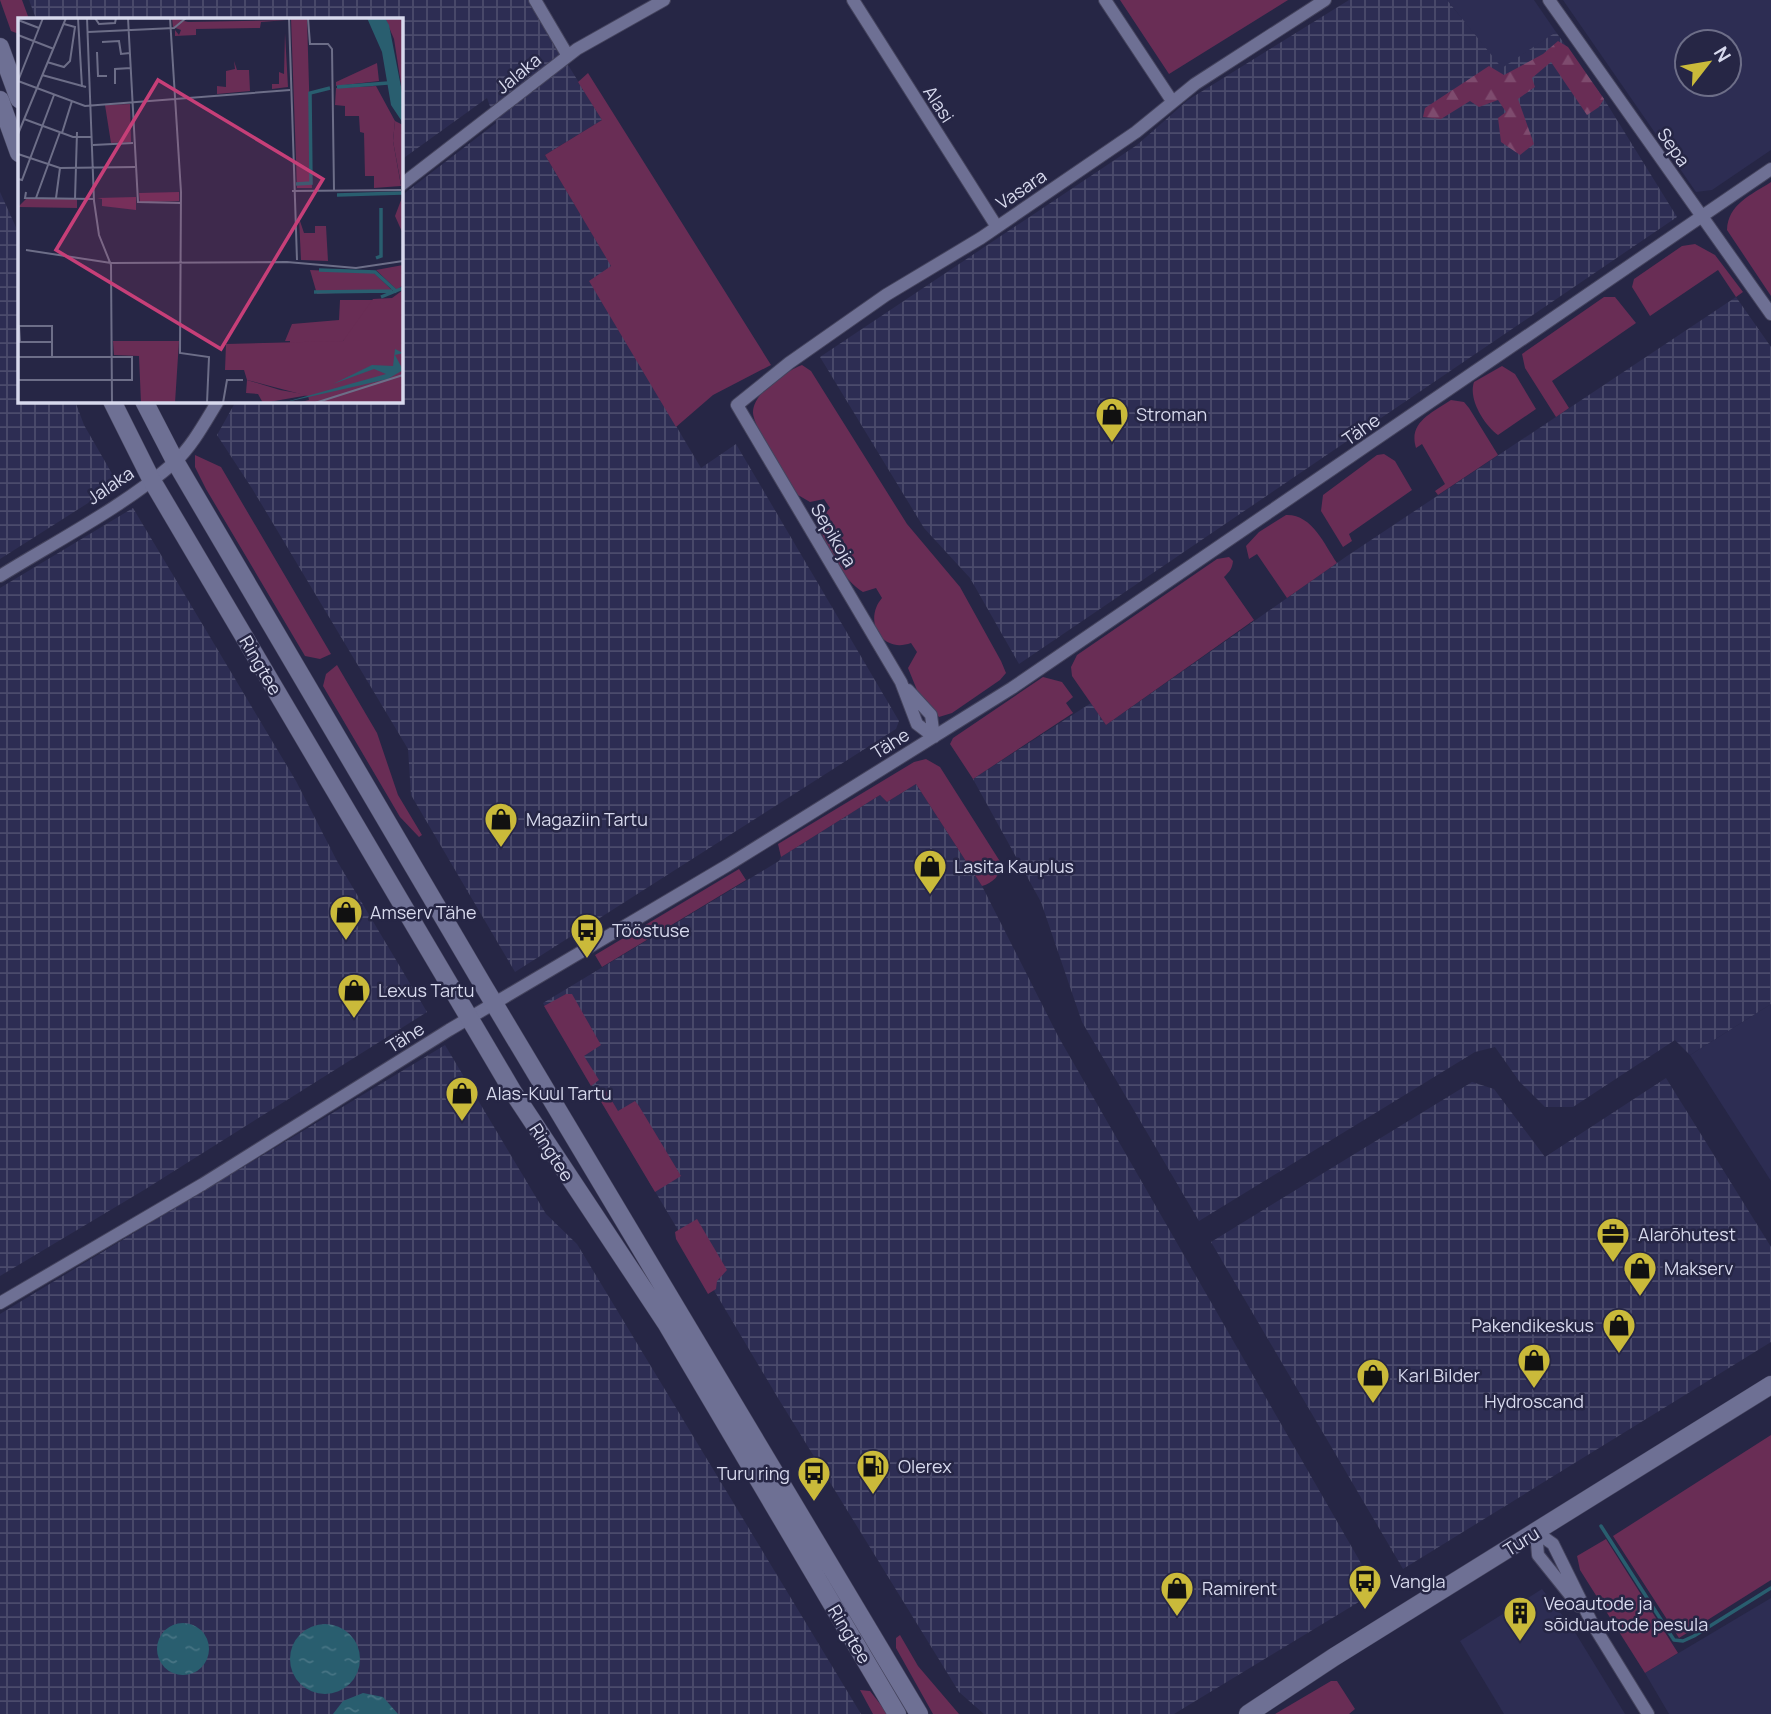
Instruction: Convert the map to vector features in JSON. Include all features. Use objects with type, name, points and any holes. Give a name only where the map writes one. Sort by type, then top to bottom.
[{"type":"main road","points":[[0,47],[18,96]]},
{"type":"main road","points":[[0,100],[18,150]]},
{"type":"main road","name":"Ringtee","points":[[112,402],[151,479],[469,1018],[549,1149],[673,1335],[897,1714]]},
{"type":"main road","name":"Ringtee","points":[[145,402],[175,461],[494,1004],[684,1316],[919,1714]]},
{"type":"main road","name":"Turu","points":[[1248,1714],[1271,1697],[1771,1385]]},
{"type":"main road","name":"Turu","points":[[1238,1714],[1271,1697]]},
{"type":"street","points":[[534,0],[568,56]]},
{"type":"street","name":"Jalaka","points":[[402,184],[568,56],[664,0]]},
{"type":"street","name":"Alasi","points":[[853,0],[997,227]]},
{"type":"street","points":[[1105,0],[1172,101]]},
{"type":"street","name":"Vasara","points":[[737,405],[789,363],[886,295],[997,227],[1136,132],[1172,101],[1325,0]]},
{"type":"street","name":"Sepa","points":[[1549,0],[1771,314]]},
{"type":"street","name":"Tähe","points":[[0,1303],[203,1184],[469,1018],[729,865],[1020,684],[1771,169]]},
{"type":"street","name":"Jalaka","points":[[0,576],[175,461],[192,443],[217,402]]},
{"type":"street","name":"Sepikoja","points":[[737,405],[901,682],[917,723],[934,737]]},
{"type":"street","points":[[1536,1532],[1553,1544],[1592,1623],[1648,1714]]},
{"type":"shaded area","points":[[29,0],[528,0],[602,120],[545,155],[612,267],[590,281],[701,468],[736,444],[899,721],[896,729],[515,972],[411,795],[408,749],[253,490],[217,435],[235,402],[402,402],[402,195],[496,123],[487,98],[402,159],[402,18],[36,18]]},
{"type":"shaded area","points":[[1349,0],[1447,0],[1502,68],[1556,32],[1604,99],[1677,217],[1019,664],[970,578],[924,528],[820,357],[1137,145],[1188,100]]},
{"type":"shaded area","points":[[1447,0],[1534,0],[1556,32],[1502,69]]},
{"type":"shaded area","points":[[1563,0],[1771,0],[1771,150],[1712,190],[1696,192]]},
{"type":"shaded area","points":[[0,192],[18,232],[18,402],[75,402],[84,425],[118,484],[0,559]]},
{"type":"shaded area","points":[[1736,297],[1771,347],[1771,1004],[1690,1055],[1675,1040],[1573,1107],[1545,1107],[1519,1081],[1495,1047],[1475,1052],[1199,1221],[1082,1022],[1041,902],[973,779],[1091,703],[1106,725],[1347,556]]},
{"type":"shaded area","points":[[133,508],[296,781],[337,861],[427,1012],[144,1190],[0,1276],[0,588]]},
{"type":"shaded area","points":[[916,784],[982,886],[1058,1036],[1377,1591],[1174,1714],[984,1714],[959,1692],[778,1398],[543,1003],[779,861],[781,857],[880,795],[887,802]]},
{"type":"shaded area","points":[[1771,1004],[1771,1181],[1690,1055]]},
{"type":"shaded area","points":[[445,1045],[546,1214],[577,1244],[861,1714],[0,1714],[0,1314]]},
{"type":"shaded area","points":[[1666,1078],[1771,1247],[1771,1342],[1403,1569],[1211,1242],[1472,1082],[1494,1089],[1545,1157]]},
{"type":"shaded area","points":[[1542,1589],[1573,1629],[1625,1714],[1504,1714],[1460,1641]]},
{"type":"shaded area","points":[[1771,1598],[1771,1714],[1669,1714],[1645,1673]]},
{"type":"green space","points":[[0,0],[22,0],[29,18],[18,18],[18,34],[11,31]]},
{"type":"green space","points":[[1120,0],[1288,0],[1169,74]]},
{"type":"green space","points":[[1558,41],[1568,47],[1604,99],[1599,107],[1587,115],[1551,62],[1532,78],[1535,87],[1518,99],[1534,144],[1520,155],[1501,142],[1498,118],[1506,112],[1498,100],[1479,107],[1470,101],[1441,119],[1423,117],[1425,108],[1489,66],[1504,75],[1543,54]]},
{"type":"green space","points":[[588,73],[771,365],[713,395],[676,427],[589,281],[611,266],[545,155],[602,120],[578,82]]},
{"type":"green space","points":[[1771,182],[1771,296],[1727,230],[1731,213],[1736,207]]},
{"type":"green space","points":[[1695,244],[1715,255],[1743,292],[1736,297],[1718,270],[1650,316],[1632,287],[1634,279],[1682,246]]},
{"type":"green space","points":[[1604,297],[1615,297],[1636,323],[1552,381],[1569,408],[1556,417],[1525,368],[1522,354]]},
{"type":"green space","points":[[802,365],[811,371],[907,524],[960,587],[1001,661],[1006,673],[1000,680],[952,713],[939,717],[919,695],[908,668],[917,652],[911,643],[891,644],[878,633],[874,616],[882,598],[876,588],[863,592],[848,579],[833,560],[823,538],[821,518],[830,508],[824,499],[810,502],[798,495],[759,430],[753,413],[758,398],[787,372]]},
{"type":"green space","points":[[1502,366],[1515,374],[1536,409],[1498,435],[1478,411],[1473,389],[1474,382]]},
{"type":"green space","points":[[1451,400],[1464,402],[1498,455],[1438,495],[1435,491],[1445,484],[1422,444],[1416,448],[1415,431],[1423,419]]},
{"type":"green space","points":[[1384,454],[1395,461],[1412,490],[1349,534],[1352,541],[1343,547],[1321,511],[1323,495],[1377,455]]},
{"type":"green space","points":[[195,455],[221,467],[331,654],[320,659],[305,656],[206,489],[195,467]]},
{"type":"green space","points":[[1286,515],[1303,519],[1310,525],[1337,563],[1287,598],[1257,554],[1249,559],[1246,546],[1259,532]]},
{"type":"green space","points":[[1229,557],[1233,561],[1232,566],[1224,577],[1254,620],[1106,725],[1072,676],[1071,667],[1077,655],[1217,559]]},
{"type":"green space","points":[[337,665],[377,733],[398,795],[422,835],[419,837],[400,817],[323,686],[326,674]]},
{"type":"green space","points":[[1043,677],[1062,682],[1073,697],[1066,703],[1073,713],[973,779],[950,744],[953,738]]},
{"type":"green space","points":[[926,759],[940,767],[1001,863],[998,875],[990,883],[982,886],[916,784],[887,802],[880,795],[781,857],[778,844],[914,762]]},
{"type":"green space","points":[[739,869],[746,880],[602,967],[595,955]]},
{"type":"green space","points":[[566,994],[572,994],[601,1045],[584,1056],[599,1080],[591,1086],[544,1006]]},
{"type":"green space","points":[[605,1089],[618,1111],[635,1101],[681,1176],[655,1192],[597,1095]]},
{"type":"green space","points":[[697,1219],[727,1270],[717,1281],[716,1289],[708,1294],[676,1239],[675,1232]]},
{"type":"green space","points":[[1771,1435],[1771,1580],[1679,1638],[1613,1536]]},
{"type":"green space","points":[[1606,1539],[1678,1653],[1645,1673],[1580,1570],[1577,1556]]},
{"type":"green space","points":[[900,1635],[918,1666],[959,1714],[933,1714],[896,1648],[896,1638]]},
{"type":"green space","points":[[1331,1681],[1337,1681],[1355,1709],[1349,1714],[1275,1714]]},
{"type":"green space","points":[[860,1690],[870,1691],[888,1714],[873,1714]]},
{"type":"water","points":[[183,1623],[193,1625],[201,1631],[207,1639],[207,1659],[201,1667],[193,1673],[183,1675],[173,1673],[165,1667],[159,1659],[157,1649],[159,1639],[165,1631],[173,1625]]},
{"type":"water","points":[[332,1624],[345,1630],[354,1639],[358,1645],[358,1673],[350,1684],[339,1692],[318,1694],[300,1684],[292,1673],[290,1652],[300,1634],[311,1626]]},
{"type":"water","points":[[363,1693],[383,1697],[398,1714],[333,1714],[343,1701]]},
{"type":"waterway","points":[[1601,1526],[1674,1640],[1683,1641],[1694,1636],[1771,1588]]},
{"type":"place","name":"Stroman","points":[[1112,444]]},
{"type":"place","name":"Magaziin Tartu","points":[[501,849]]},
{"type":"place","name":"Lasita Kauplus","points":[[930,896]]},
{"type":"place","name":"Amserv Tähe","points":[[346,942]]},
{"type":"place","name":"Tööstuse","points":[[587,960]]},
{"type":"place","name":"Lexus Tartu","points":[[354,1020]]},
{"type":"place","name":"Alas-Kuul Tartu","points":[[462,1123]]},
{"type":"place","name":"Alarõhutest","points":[[1613,1264]]},
{"type":"place","name":"Makserv","points":[[1640,1298]]},
{"type":"place","name":"Pakendikeskus","points":[[1619,1355]]},
{"type":"place","name":"Hydroscand","points":[[1534,1390]]},
{"type":"place","name":"Karl Bilder","points":[[1373,1405]]},
{"type":"place","name":"Olerex","points":[[873,1496]]},
{"type":"place","name":"Turu ring","points":[[814,1503]]},
{"type":"place","name":"Vangla","points":[[1365,1611]]},
{"type":"place","name":"Ramirent","points":[[1177,1618]]},
{"type":"place","name":"Veoautode ja sõiduautode pesula","points":[[1520,1643]]}]
